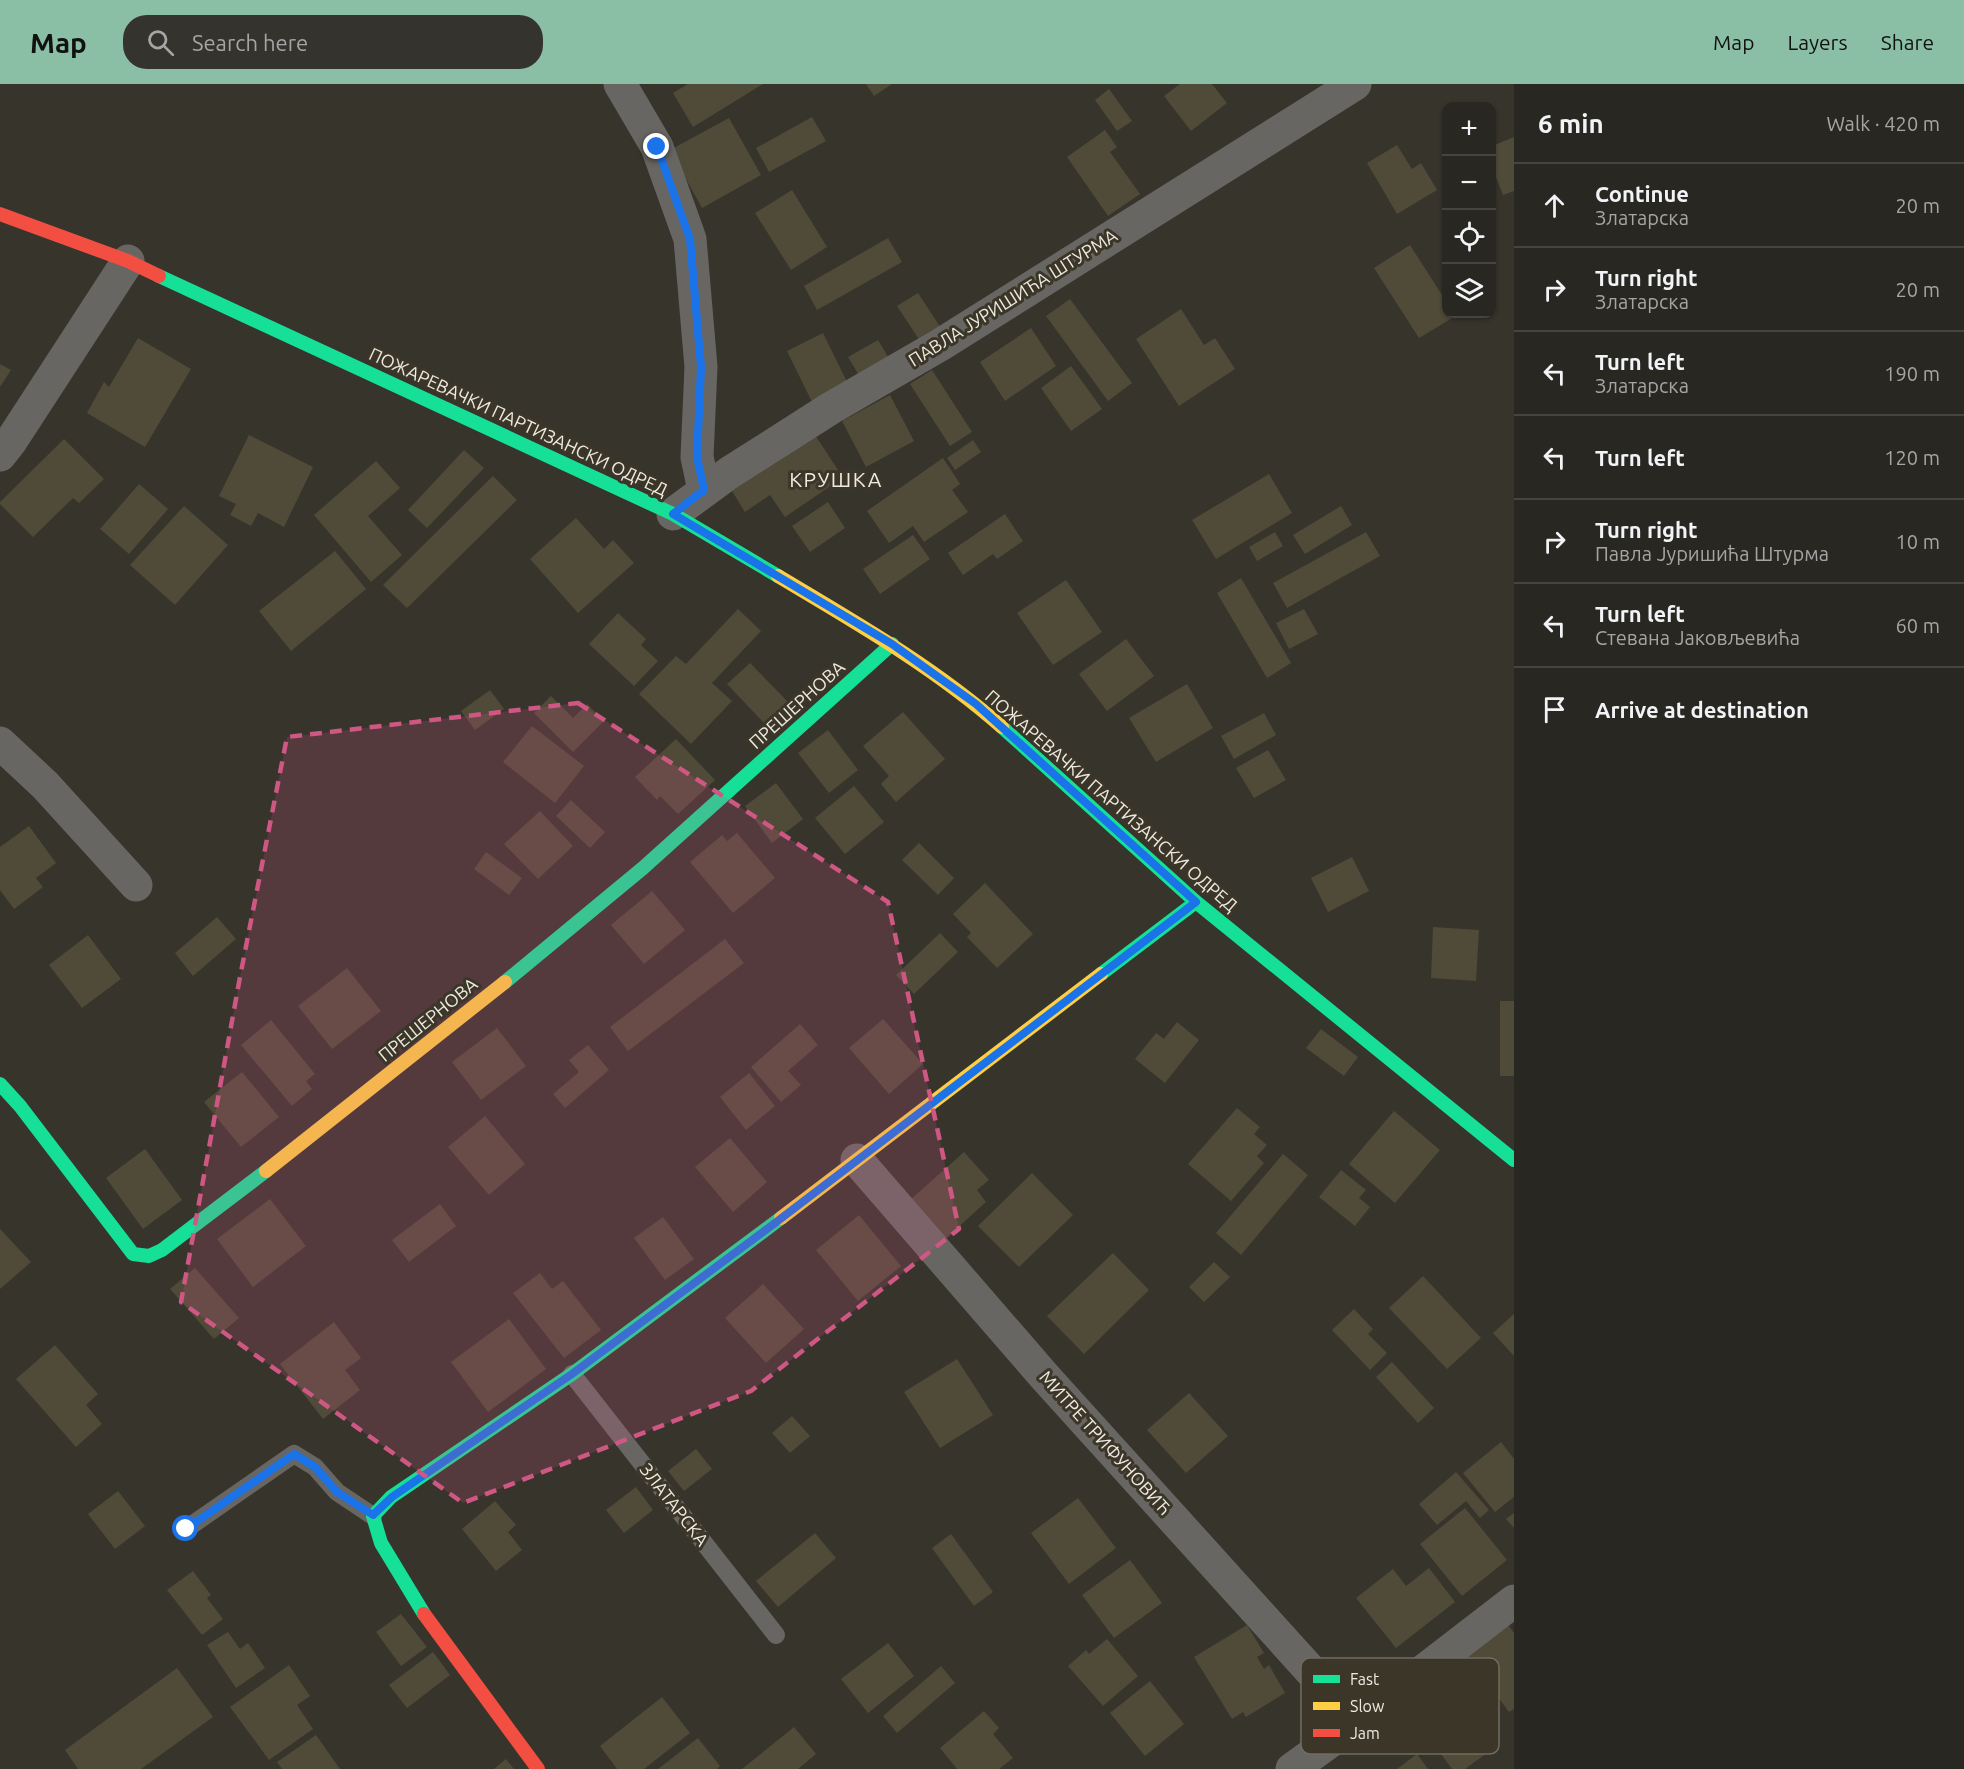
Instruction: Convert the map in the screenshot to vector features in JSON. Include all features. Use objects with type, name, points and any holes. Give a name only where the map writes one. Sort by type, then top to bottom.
[{"type":"street","points":[[620,84],[657,147],[690,239],[701,367],[697,457],[704,490]]},
{"type":"street","name":"ПАВЛА ЈУРИШИЋА ШТУРМА","points":[[673,514],[704,490],[831,408],[950,339],[1355,84]]},
{"type":"street","name":"ПОЖАРЕВАЧКИ ПАРТИЗАНСКИ ОДРЕД","points":[[0,214],[128,261],[673,514],[892,644],[976,704],[1196,902],[1514,1160]]},
{"type":"street","points":[[0,455],[128,261]]},
{"type":"street","name":"ПРЕШЕРНОВА","points":[[0,1084],[20,1106],[133,1254],[148,1256],[162,1250],[469,1012],[624,883],[892,644]]},
{"type":"street","points":[[0,743],[45,785],[136,885]]},
{"type":"street","points":[[538,1769],[420,1608],[381,1543],[373,1515],[392,1497],[572,1374],[1196,902]]},
{"type":"street","name":"МИТРЕ ТРИФУНОВИЋ","points":[[857,1160],[1045,1377],[1301,1660]]},
{"type":"street","points":[[1440,1658],[1514,1601]]},
{"type":"street","points":[[1292,1769],[1313,1754]]},
{"type":"lane","name":"ЗЛАТАРСКА","points":[[572,1374],[776,1635]]},
{"type":"lane","points":[[186,1529],[294,1454],[315,1467],[337,1492],[373,1515]]},
{"type":"highlighted area","points":[[578,703],[888,902],[959,1229],[751,1391],[463,1503],[181,1302],[240,977],[287,737]]},
{"type":"building","points":[[688,84],[763,84],[693,127],[673,93]]},
{"type":"building","points":[[866,84],[892,84],[874,96]]},
{"type":"building","points":[[1180,84],[1212,84],[1227,103],[1191,131],[1164,96]]},
{"type":"building","points":[[1109,89],[1132,121],[1117,131],[1095,100]]},
{"type":"building","points":[[812,117],[826,141],[769,172],[756,148]]},
{"type":"building","points":[[729,118],[761,175],[702,208],[670,150]]},
{"type":"building","points":[[1105,130],[1117,147],[1110,152],[1140,194],[1108,216],[1067,157]]},
{"type":"building","points":[[1514,137],[1514,191],[1503,195],[1496,177],[1496,144]]},
{"type":"building","points":[[1397,145],[1412,169],[1421,163],[1437,190],[1397,214],[1367,163]]},
{"type":"building","points":[[792,190],[827,247],[791,270],[755,213]]},
{"type":"building","points":[[888,238],[902,262],[817,310],[804,286]]},
{"type":"building","points":[[1410,245],[1442,295],[1442,318],[1452,318],[1419,338],[1374,268]]},
{"type":"building","points":[[918,293],[941,328],[920,341],[897,306]]},
{"type":"building","points":[[1070,299],[1132,383],[1108,401],[1046,316]]},
{"type":"building","points":[[1181,309],[1204,345],[1215,338],[1235,369],[1179,406],[1136,339]]},
{"type":"building","points":[[1031,328],[1056,366],[1005,401],[980,362]]},
{"type":"building","points":[[823,333],[848,384],[812,402],[787,351]]},
{"type":"building","points":[[138,338],[191,369],[145,447],[87,413],[104,382],[109,387]]},
{"type":"building","points":[[878,340],[890,360],[860,377],[848,357]]},
{"type":"building","points":[[0,364],[11,370],[0,387]]},
{"type":"building","points":[[1071,366],[1102,409],[1071,431],[1041,388]]},
{"type":"building","points":[[932,370],[972,432],[950,446],[910,384]]},
{"type":"building","points":[[890,395],[914,441],[866,467],[842,421]]},
{"type":"building","points":[[249,435],[313,467],[284,527],[258,513],[251,526],[230,515],[236,504],[219,496]]},
{"type":"building","points":[[815,435],[838,470],[827,477],[832,485],[785,517],[770,495],[745,512],[732,491]]},
{"type":"building","points":[[64,439],[104,479],[79,503],[73,498],[33,537],[0,502]]},
{"type":"building","points":[[973,440],[981,452],[955,470],[947,458]]},
{"type":"building","points":[[464,450],[484,468],[427,528],[408,510]]},
{"type":"building","points":[[943,458],[960,484],[952,490],[968,512],[924,542],[913,526],[889,543],[867,511]]},
{"type":"building","points":[[376,461],[400,488],[368,516],[402,555],[371,582],[314,515]]},
{"type":"building","points":[[1269,474],[1292,513],[1216,559],[1192,520]]},
{"type":"building","points":[[493,476],[517,500],[407,608],[383,585]]},
{"type":"building","points":[[139,484],[168,509],[129,554],[100,529]]},
{"type":"building","points":[[828,502],[845,528],[810,552],[792,526]]},
{"type":"building","points":[[184,506],[228,545],[175,605],[130,565]]},
{"type":"building","points":[[1341,506],[1352,525],[1305,554],[1293,535]]},
{"type":"building","points":[[1005,514],[1023,541],[997,559],[993,554],[963,575],[948,553]]},
{"type":"building","points":[[576,518],[604,549],[613,540],[634,563],[578,613],[530,559]]},
{"type":"building","points":[[1275,532],[1283,546],[1257,561],[1249,547]]},
{"type":"building","points":[[1366,532],[1380,556],[1287,608],[1273,583]]},
{"type":"building","points":[[913,535],[930,559],[880,594],[863,569]]},
{"type":"building","points":[[335,551],[366,589],[291,651],[259,611]]},
{"type":"building","points":[[1241,578],[1291,663],[1267,678],[1217,593]]},
{"type":"building","points":[[1066,580],[1102,632],[1053,665],[1017,613]]},
{"type":"building","points":[[738,609],[761,631],[712,683],[732,701],[691,744],[639,694],[676,656],[686,664]]},
{"type":"building","points":[[1304,609],[1318,634],[1289,649],[1276,623]]},
{"type":"building","points":[[618,613],[646,639],[641,645],[658,661],[634,686],[589,644]]},
{"type":"building","points":[[1126,639],[1154,676],[1107,711],[1079,674]]},
{"type":"building","points":[[750,663],[789,703],[766,725],[727,684]]},
{"type":"building","points":[[1187,684],[1213,728],[1156,762],[1129,718]]},
{"type":"building","points":[[490,690],[504,709],[475,730],[461,711]]},
{"type":"building","points":[[551,696],[573,718],[587,704],[604,721],[573,752],[534,713]]},
{"type":"building","points":[[903,712],[945,759],[896,802],[881,784],[889,776],[863,746]]},
{"type":"building","points":[[1264,713],[1276,735],[1234,759],[1221,736]]},
{"type":"building","points":[[532,726],[584,766],[555,803],[503,762]]},
{"type":"building","points":[[828,730],[858,770],[829,793],[798,753]]},
{"type":"building","points":[[676,739],[715,780],[678,814],[660,796],[657,800],[635,777]]},
{"type":"building","points":[[1268,750],[1286,780],[1254,798],[1236,768]]},
{"type":"building","points":[[776,783],[803,819],[772,843],[745,806]]},
{"type":"building","points":[[854,786],[884,822],[845,854],[815,818]]},
{"type":"building","points":[[571,800],[605,832],[590,848],[556,816]]},
{"type":"building","points":[[540,811],[573,846],[538,879],[504,844]]},
{"type":"building","points":[[29,826],[56,863],[36,878],[43,887],[14,909],[0,890],[0,847]]},
{"type":"building","points":[[737,833],[775,878],[733,913],[690,862],[722,835],[727,841]]},
{"type":"building","points":[[919,843],[954,878],[938,895],[902,860]]},
{"type":"building","points":[[486,852],[522,878],[509,895],[474,869]]},
{"type":"building","points":[[1352,857],[1369,891],[1328,912],[1311,878]]},
{"type":"building","points":[[985,883],[1033,934],[997,968],[967,937],[971,933],[953,914]]},
{"type":"building","points":[[652,891],[685,930],[644,964],[611,925]]},
{"type":"building","points":[[217,917],[236,939],[193,976],[175,953]]},
{"type":"building","points":[[1433,927],[1479,930],[1476,981],[1431,978]]},
{"type":"building","points":[[940,933],[958,952],[914,994],[896,975]]},
{"type":"building","points":[[88,935],[121,979],[82,1008],[49,965]]},
{"type":"building","points":[[725,939],[744,963],[628,1051],[610,1027]]},
{"type":"building","points":[[347,968],[381,1011],[332,1049],[298,1006]]},
{"type":"building","points":[[1500,1001],[1514,1001],[1514,1076],[1500,1076]]},
{"type":"building","points":[[883,1019],[923,1064],[889,1094],[849,1048]]},
{"type":"building","points":[[271,1020],[315,1074],[306,1081],[312,1089],[292,1106],[241,1045]]},
{"type":"building","points":[[1177,1022],[1199,1040],[1165,1083],[1135,1059],[1156,1033],[1164,1039]]},
{"type":"building","points":[[800,1024],[818,1045],[788,1071],[801,1085],[781,1102],[751,1067]]},
{"type":"building","points":[[497,1028],[526,1066],[481,1100],[452,1062]]},
{"type":"building","points":[[1321,1029],[1358,1057],[1344,1076],[1306,1048]]},
{"type":"building","points":[[588,1045],[609,1070],[565,1108],[553,1094],[579,1072],[569,1060]]},
{"type":"building","points":[[242,1072],[279,1117],[241,1147],[204,1102]]},
{"type":"building","points":[[749,1073],[775,1106],[746,1130],[720,1097]]},
{"type":"building","points":[[1237,1108],[1260,1127],[1254,1134],[1267,1145],[1257,1156],[1264,1163],[1231,1201],[1188,1164]]},
{"type":"building","points":[[1394,1111],[1440,1150],[1395,1203],[1349,1164]]},
{"type":"building","points":[[485,1116],[525,1164],[489,1195],[448,1147]]},
{"type":"building","points":[[730,1138],[767,1182],[733,1212],[695,1167]]},
{"type":"building","points":[[145,1149],[182,1200],[143,1229],[106,1178]]},
{"type":"building","points":[[964,1152],[989,1180],[977,1190],[986,1202],[943,1241],[908,1202]]},
{"type":"building","points":[[1283,1154],[1308,1175],[1241,1255],[1216,1233]]},
{"type":"building","points":[[1341,1170],[1366,1190],[1359,1198],[1370,1207],[1355,1226],[1319,1197]]},
{"type":"building","points":[[1032,1173],[1073,1215],[1019,1267],[978,1226]]},
{"type":"building","points":[[270,1199],[306,1246],[253,1287],[217,1239]]},
{"type":"building","points":[[440,1204],[456,1226],[409,1262],[392,1240]]},
{"type":"building","points":[[859,1215],[901,1266],[858,1301],[816,1250]]},
{"type":"building","points":[[663,1217],[694,1259],[665,1280],[634,1238]]},
{"type":"building","points":[[0,1229],[31,1262],[0,1289]]},
{"type":"building","points":[[1113,1253],[1149,1290],[1084,1354],[1047,1316]]},
{"type":"building","points":[[1214,1262],[1230,1277],[1204,1302],[1189,1287]]},
{"type":"building","points":[[195,1268],[239,1318],[214,1339],[170,1289]]},
{"type":"building","points":[[540,1273],[552,1289],[563,1281],[601,1330],[564,1358],[513,1293]]},
{"type":"building","points":[[1423,1276],[1481,1338],[1447,1369],[1389,1308]]},
{"type":"building","points":[[763,1284],[804,1329],[766,1363],[725,1318]]},
{"type":"building","points":[[1354,1309],[1373,1329],[1368,1334],[1387,1353],[1370,1370],[1332,1330]]},
{"type":"building","points":[[1514,1314],[1514,1356],[1493,1333]]},
{"type":"building","points":[[509,1319],[546,1369],[488,1412],[451,1362]]},
{"type":"building","points":[[334,1322],[361,1358],[345,1370],[360,1390],[323,1419],[280,1364]]},
{"type":"building","points":[[55,1345],[98,1394],[86,1405],[102,1424],[76,1447],[16,1379]]},
{"type":"building","points":[[957,1359],[993,1415],[940,1448],[904,1392]]},
{"type":"building","points":[[1392,1362],[1434,1408],[1418,1423],[1376,1377]]},
{"type":"building","points":[[1189,1393],[1228,1436],[1186,1473],[1147,1430]]},
{"type":"building","points":[[792,1416],[810,1436],[790,1453],[772,1433]]},
{"type":"building","points":[[1501,1442],[1514,1459],[1514,1497],[1495,1512],[1463,1473]]},
{"type":"building","points":[[696,1449],[712,1469],[684,1491],[668,1471]]},
{"type":"building","points":[[1456,1472],[1489,1510],[1480,1518],[1466,1501],[1437,1525],[1419,1504]]},
{"type":"building","points":[[636,1487],[653,1510],[624,1533],[606,1510]]},
{"type":"building","points":[[118,1491],[145,1526],[115,1549],[88,1514]]},
{"type":"building","points":[[1078,1498],[1116,1548],[1069,1584],[1031,1533]]},
{"type":"building","points":[[495,1501],[516,1525],[508,1532],[522,1550],[496,1571],[462,1529]]},
{"type":"building","points":[[1465,1508],[1507,1560],[1462,1596],[1420,1544]]},
{"type":"building","points":[[1514,1513],[1514,1528],[1506,1519]]},
{"type":"building","points":[[815,1533],[836,1558],[778,1607],[756,1581]]},
{"type":"building","points":[[951,1534],[993,1592],[974,1606],[932,1548]]},
{"type":"building","points":[[1130,1560],[1162,1603],[1114,1638],[1082,1595]]},
{"type":"building","points":[[1429,1568],[1455,1602],[1396,1648],[1356,1598],[1393,1569],[1406,1586]]},
{"type":"building","points":[[193,1571],[211,1595],[207,1598],[223,1619],[202,1635],[167,1590]]},
{"type":"building","points":[[401,1614],[427,1647],[401,1666],[376,1632]]},
{"type":"building","points":[[1247,1625],[1264,1653],[1257,1657],[1264,1669],[1269,1665],[1285,1693],[1246,1717],[1243,1712],[1232,1719],[1194,1657]]},
{"type":"building","points":[[1508,1625],[1514,1633],[1514,1709],[1509,1712],[1499,1698],[1499,1658],[1469,1658],[1467,1655]]},
{"type":"building","points":[[228,1632],[240,1649],[248,1643],[265,1668],[236,1688],[207,1645]]},
{"type":"building","points":[[1107,1639],[1138,1676],[1103,1706],[1068,1666],[1086,1650],[1089,1654]]},
{"type":"building","points":[[888,1643],[914,1676],[868,1713],[841,1679]]},
{"type":"building","points":[[433,1652],[450,1675],[407,1708],[389,1685]]},
{"type":"building","points":[[289,1665],[310,1696],[297,1705],[313,1729],[269,1760],[230,1707]]},
{"type":"building","points":[[941,1666],[955,1683],[897,1733],[883,1716]]},
{"type":"building","points":[[177,1668],[213,1717],[141,1769],[78,1769],[65,1750]]},
{"type":"building","points":[[1150,1681],[1184,1724],[1145,1756],[1110,1713]]},
{"type":"building","points":[[662,1697],[690,1733],[644,1769],[617,1769],[600,1746]]},
{"type":"building","points":[[984,1711],[999,1728],[993,1734],[1013,1758],[999,1769],[957,1769],[940,1748]]},
{"type":"building","points":[[794,1727],[816,1754],[798,1769],[742,1769]]},
{"type":"building","points":[[316,1735],[340,1769],[282,1769],[277,1762]]},
{"type":"building","points":[[698,1738],[720,1766],[717,1769],[658,1769]]},
{"type":"building","points":[[1417,1754],[1428,1769],[1397,1769]]},
{"type":"building","points":[[1441,1754],[1486,1754],[1465,1769],[1452,1769]]},
{"type":"building","points":[[506,1759],[514,1769],[494,1769]]},
{"type":"traffic: fast","points":[[159,276],[673,514],[778,576]]},
{"type":"traffic: fast","points":[[505,982],[643,868],[892,644]]},
{"type":"traffic: fast","points":[[1002,727],[1196,902],[1514,1160]]},
{"type":"traffic: fast","points":[[1101,974],[1196,902]]},
{"type":"traffic: fast","points":[[0,1084],[20,1106],[133,1254],[149,1256],[162,1250],[266,1171]]},
{"type":"traffic: fast","points":[[424,1614],[381,1543],[373,1516],[391,1497],[572,1374],[781,1218]]},
{"type":"traffic: slow","points":[[778,576],[922,665],[1002,727]]},
{"type":"traffic: slow","points":[[781,1218],[1101,974]]},
{"type":"traffic: slow","points":[[266,1171],[505,982]]},
{"type":"traffic: jam","points":[[0,214],[128,261],[159,276]]},
{"type":"traffic: jam","points":[[424,1614],[538,1769]]},
{"type":"district","name":"КРУШКА","points":[[836,480]]},
{"type":"route","points":[[186,1529],[294,1454],[315,1467],[337,1492],[373,1515],[392,1497],[572,1374],[775,1223],[1196,902],[976,704],[892,644],[673,514],[704,490],[697,457],[701,367],[690,239],[657,147]]}]
